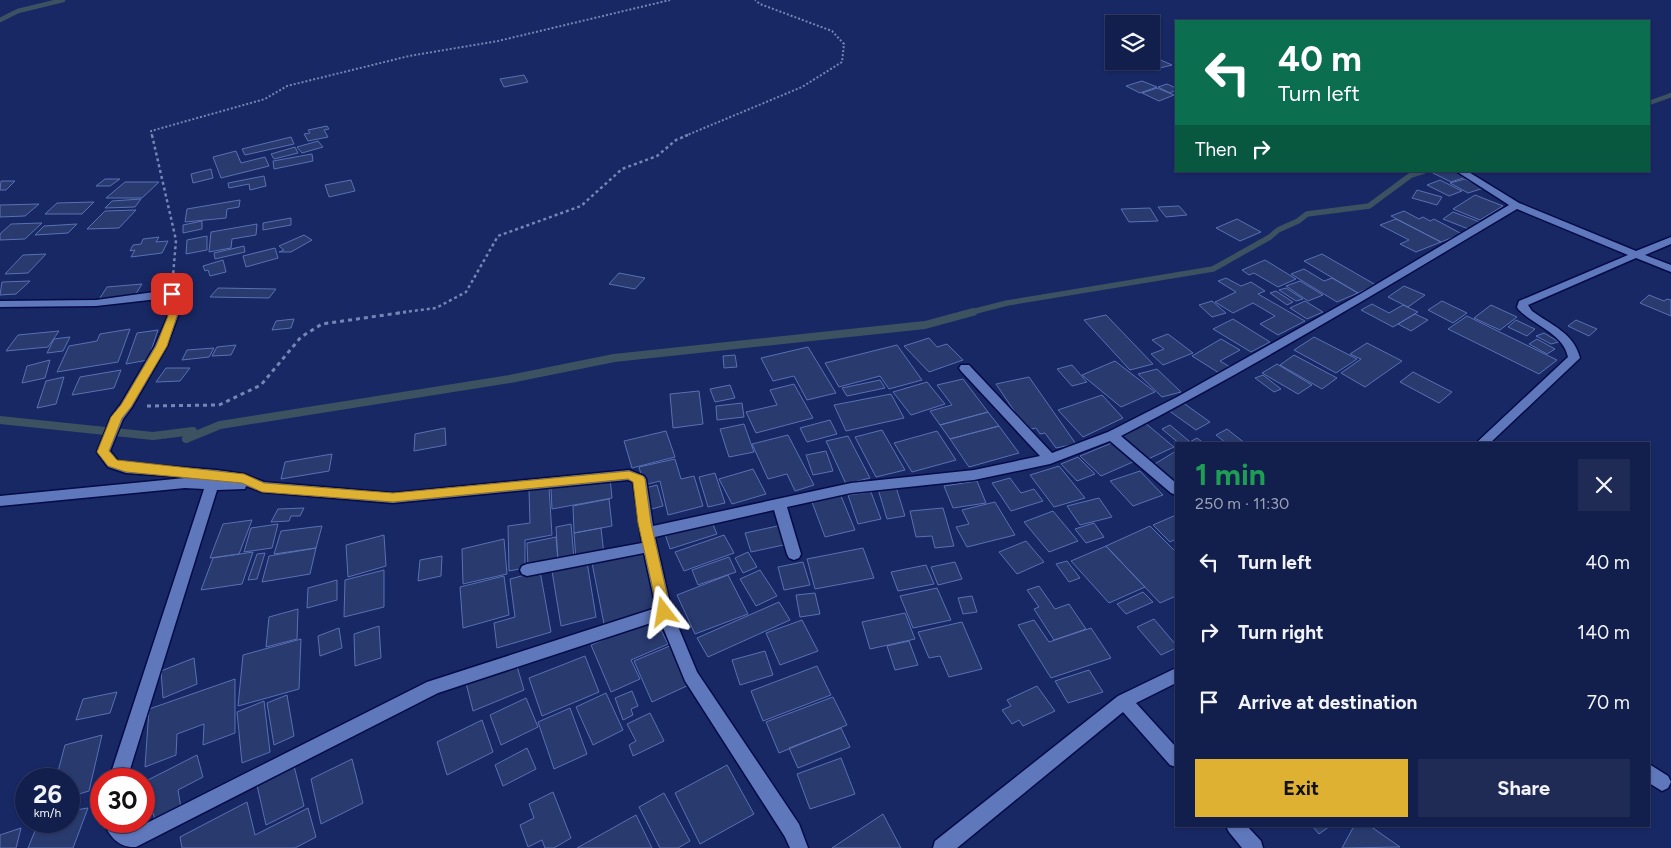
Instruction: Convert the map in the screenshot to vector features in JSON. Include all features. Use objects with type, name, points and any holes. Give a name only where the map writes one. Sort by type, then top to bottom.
[{"type":"street","points":[[1462,172],[1516,205],[1671,270]]},
{"type":"street","points":[[528,570],[648,540],[779,503],[851,488],[974,476],[1050,459],[1112,435],[1181,400],[1366,295],[1516,205]]},
{"type":"street","points":[[1484,442],[1574,358],[1572,348],[1561,336],[1529,316],[1522,307],[1523,303],[1671,240]]},
{"type":"street","points":[[0,304],[88,304],[172,292],[172,316],[161,346],[126,407],[117,417],[103,452],[118,466],[235,477],[262,487]]},
{"type":"street","points":[[965,368],[1050,459]]},
{"type":"street","points":[[1112,435],[1175,489]]},
{"type":"street","points":[[0,500],[185,483],[262,487],[393,498],[622,474],[639,479],[648,540],[664,612],[692,676],[792,831],[799,848]]},
{"type":"street","points":[[122,768],[212,484]]},
{"type":"street","points":[[779,503],[794,554]]},
{"type":"street","points":[[155,828],[433,687],[664,612]]},
{"type":"street","points":[[942,848],[1124,701],[1175,676]]},
{"type":"street","points":[[1124,701],[1175,759]]},
{"type":"street","points":[[1236,827],[1254,848]]},
{"type":"street","points":[[119,833],[130,840],[146,833]]},
{"type":"path","points":[[172,292],[176,240],[151,131],[265,99],[287,86],[409,56],[498,41],[670,0]]},
{"type":"path","points":[[126,407],[219,405],[261,385],[301,337],[322,324],[436,308],[466,292],[498,236],[581,206],[622,169],[657,156],[676,140],[802,87],[842,62],[844,44],[832,31],[760,4],[755,0]]},
{"type":"building","points":[[1160,60],[1172,65],[1160,68]]},
{"type":"building","points":[[524,75],[528,82],[504,87],[500,79]]},
{"type":"building","points":[[1142,81],[1157,87],[1140,93],[1126,86]]},
{"type":"building","points":[[1167,84],[1175,88],[1175,90],[1170,93],[1158,87]]},
{"type":"building","points":[[1157,88],[1174,95],[1159,101],[1142,93]]},
{"type":"building","points":[[327,126],[329,129],[324,130],[328,137],[308,141],[304,134],[310,133],[308,130]]},
{"type":"building","points":[[291,137],[294,144],[245,155],[242,149]]},
{"type":"building","points":[[318,141],[323,147],[302,153],[297,147]]},
{"type":"building","points":[[295,147],[298,153],[274,159],[271,154]]},
{"type":"building","points":[[236,151],[241,163],[265,157],[269,166],[221,178],[213,157]]},
{"type":"building","points":[[312,154],[313,161],[274,169],[273,161]]},
{"type":"building","points":[[211,169],[213,178],[193,183],[191,174]]},
{"type":"building","points":[[1431,172],[1456,172],[1466,177],[1451,182]]},
{"type":"building","points":[[264,176],[266,186],[250,190],[249,184],[229,188],[228,183]]},
{"type":"building","points":[[105,179],[120,179],[110,186],[96,186]]},
{"type":"building","points":[[1465,179],[1484,188],[1468,193],[1450,183]]},
{"type":"building","points":[[351,180],[355,191],[329,197],[325,185]]},
{"type":"building","points":[[1440,180],[1462,191],[1449,196],[1427,185]]},
{"type":"building","points":[[1,181],[15,181],[6,190],[0,190]]},
{"type":"building","points":[[125,182],[159,182],[142,198],[106,198]]},
{"type":"building","points":[[1417,190],[1442,197],[1437,205],[1412,198]]},
{"type":"building","points":[[1475,195],[1503,206],[1480,220],[1453,209]]},
{"type":"building","points":[[141,199],[135,207],[105,208],[112,201]]},
{"type":"building","points":[[240,200],[239,207],[227,209],[226,218],[185,222],[187,209]]},
{"type":"building","points":[[94,202],[82,214],[45,214],[57,203]]},
{"type":"building","points":[[39,204],[25,216],[0,217],[0,205]]},
{"type":"building","points":[[1179,206],[1187,215],[1166,217],[1158,207]]},
{"type":"building","points":[[1150,208],[1158,221],[1129,222],[1121,209]]},
{"type":"building","points":[[136,210],[119,228],[87,229],[105,211]]},
{"type":"building","points":[[1404,211],[1419,219],[1423,217],[1430,221],[1434,219],[1462,234],[1441,242],[1391,216]]},
{"type":"building","points":[[1453,212],[1480,222],[1471,230],[1443,219]]},
{"type":"building","points":[[291,218],[291,225],[263,230],[263,223]]},
{"type":"building","points":[[1237,219],[1261,232],[1240,241],[1216,228]]},
{"type":"building","points":[[1396,219],[1441,242],[1416,252],[1400,244],[1409,240],[1380,225]]},
{"type":"building","points":[[202,221],[202,229],[183,233],[183,225]]},
{"type":"building","points":[[42,223],[25,239],[0,240],[0,234],[11,224]]},
{"type":"building","points":[[77,224],[68,233],[35,235],[44,226]]},
{"type":"building","points":[[257,224],[256,235],[232,239],[231,248],[209,252],[211,232]]},
{"type":"building","points":[[304,235],[312,240],[291,252],[279,252],[284,250],[279,246]]},
{"type":"building","points":[[207,236],[207,250],[186,254],[187,240]]},
{"type":"building","points":[[159,237],[156,242],[168,241],[162,253],[131,257],[135,250],[130,251],[133,245],[141,244],[143,239]]},
{"type":"building","points":[[244,246],[245,252],[215,259],[214,253]]},
{"type":"building","points":[[275,248],[278,258],[246,267],[243,256]]},
{"type":"building","points":[[46,254],[28,273],[5,274],[23,255]]},
{"type":"building","points":[[1322,254],[1376,285],[1358,293],[1304,261]]},
{"type":"building","points":[[223,260],[226,272],[210,276],[208,270],[205,271],[203,266]]},
{"type":"building","points":[[1265,260],[1296,279],[1278,287],[1254,273],[1249,275],[1242,270]]},
{"type":"building","points":[[1304,269],[1324,281],[1332,278],[1358,293],[1337,302],[1291,274]]},
{"type":"building","points":[[619,273],[645,278],[635,289],[609,284]]},
{"type":"building","points":[[1226,278],[1241,286],[1251,282],[1265,291],[1258,294],[1305,321],[1278,335],[1260,324],[1275,316],[1253,303],[1233,313],[1215,302],[1236,292],[1218,281]]},
{"type":"building","points":[[30,281],[16,294],[0,295],[2,282]]},
{"type":"building","points":[[1300,281],[1323,295],[1308,301],[1286,286]]},
{"type":"building","points":[[142,284],[134,297],[98,301],[107,287]]},
{"type":"building","points":[[1404,286],[1425,295],[1408,307],[1388,297]]},
{"type":"building","points":[[218,288],[276,289],[269,298],[210,297]]},
{"type":"building","points":[[1286,288],[1303,299],[1296,301],[1279,290]]},
{"type":"building","points":[[1276,291],[1293,302],[1287,305],[1270,293]]},
{"type":"building","points":[[1649,295],[1664,301],[1667,299],[1671,300],[1671,316],[1640,303]]},
{"type":"building","points":[[1212,301],[1226,313],[1212,317],[1199,305]]},
{"type":"building","points":[[1305,301],[1323,312],[1307,319],[1290,308]]},
{"type":"building","points":[[1442,301],[1467,313],[1453,323],[1428,310]]},
{"type":"building","points":[[1372,304],[1389,313],[1403,305],[1418,312],[1393,327],[1361,310]]},
{"type":"building","points":[[1491,305],[1517,317],[1500,330],[1474,318]]},
{"type":"building","points":[[1415,314],[1428,320],[1411,331],[1398,324]]},
{"type":"building","points":[[1106,315],[1153,364],[1130,370],[1084,320]]},
{"type":"building","points":[[1467,316],[1557,360],[1539,374],[1448,329]]},
{"type":"building","points":[[294,319],[291,328],[272,330],[276,321]]},
{"type":"building","points":[[1233,319],[1270,342],[1251,352],[1213,329]]},
{"type":"building","points":[[1516,320],[1535,329],[1527,336],[1508,327]]},
{"type":"building","points":[[1576,320],[1597,329],[1589,336],[1568,326]]},
{"type":"building","points":[[130,329],[118,362],[57,372],[69,346],[97,341],[100,334]]},
{"type":"building","points":[[158,330],[148,360],[126,364],[137,333]]},
{"type":"building","points":[[59,331],[48,347],[6,351],[18,335]]},
{"type":"building","points":[[1544,333],[1559,342],[1551,344],[1536,336]]},
{"type":"building","points":[[1168,334],[1193,353],[1163,365],[1151,354],[1164,349],[1152,340]]},
{"type":"building","points":[[70,337],[63,351],[47,353],[54,339]]},
{"type":"building","points":[[1314,337],[1357,359],[1336,373],[1294,350]]},
{"type":"building","points":[[929,338],[937,347],[947,344],[963,360],[929,372],[904,346]]},
{"type":"building","points":[[1221,339],[1240,350],[1220,361],[1230,367],[1219,373],[1192,356]]},
{"type":"building","points":[[1537,339],[1555,349],[1547,354],[1529,344]]},
{"type":"building","points":[[1367,343],[1402,361],[1365,387],[1341,373],[1361,359],[1350,354]]},
{"type":"building","points":[[236,345],[231,355],[212,356],[217,347]]},
{"type":"building","points":[[897,345],[922,380],[889,389],[880,376],[839,387],[825,363]]},
{"type":"building","points":[[808,347],[836,393],[807,400],[794,376],[773,381],[761,358]]},
{"type":"building","points":[[214,348],[209,357],[182,360],[187,350]]},
{"type":"building","points":[[735,355],[737,367],[724,368],[723,356]]},
{"type":"building","points":[[1294,355],[1337,378],[1322,389],[1280,365]]},
{"type":"building","points":[[50,360],[45,378],[22,383],[27,366]]},
{"type":"building","points":[[1115,361],[1155,392],[1121,407],[1082,375]]},
{"type":"building","points":[[1277,364],[1312,385],[1298,394],[1262,373]]},
{"type":"building","points":[[1072,365],[1087,382],[1072,386],[1057,369]]},
{"type":"building","points":[[166,368],[190,368],[180,381],[156,382]]},
{"type":"building","points":[[1157,369],[1181,392],[1162,397],[1138,374]]},
{"type":"building","points":[[121,370],[114,388],[72,395],[80,377]]},
{"type":"building","points":[[1413,372],[1452,392],[1439,403],[1400,382]]},
{"type":"building","points":[[1263,375],[1281,389],[1274,392],[1255,378]]},
{"type":"building","points":[[64,377],[56,404],[37,408],[46,381]]},
{"type":"building","points":[[1029,377],[1076,444],[1056,448],[1045,433],[1040,434],[1036,428],[1027,430],[996,384]]},
{"type":"building","points":[[963,379],[988,412],[940,425],[930,411],[952,405],[937,385]]},
{"type":"building","points":[[880,380],[885,388],[847,396],[842,388]]},
{"type":"building","points":[[927,382],[945,404],[911,415],[893,392]]},
{"type":"building","points":[[794,384],[813,418],[756,433],[746,412],[777,405],[770,390]]},
{"type":"building","points":[[730,385],[735,398],[715,402],[710,389]]},
{"type":"building","points":[[699,391],[703,424],[673,428],[670,394]]},
{"type":"building","points":[[891,394],[904,418],[846,431],[834,405]]},
{"type":"building","points":[[1102,395],[1123,418],[1083,437],[1058,410]]},
{"type":"building","points":[[1182,402],[1210,422],[1196,430],[1168,410]]},
{"type":"building","points":[[742,403],[744,417],[717,420],[716,406]]},
{"type":"building","points":[[988,412],[999,426],[950,439],[940,425]]},
{"type":"building","points":[[830,420],[837,434],[807,442],[800,428]]},
{"type":"building","points":[[1144,422],[1174,447],[1146,460],[1116,435]]},
{"type":"building","points":[[744,424],[754,452],[729,457],[720,429]]},
{"type":"building","points":[[1170,425],[1189,441],[1178,442],[1162,429]]},
{"type":"building","points":[[999,426],[1019,453],[969,467],[950,439]]},
{"type":"building","points":[[445,428],[446,445],[414,451],[415,434]]},
{"type":"building","points":[[1227,429],[1243,442],[1225,442],[1216,435]]},
{"type":"building","points":[[882,430],[905,470],[876,477],[855,437]]},
{"type":"building","points":[[666,431],[675,457],[632,468],[624,441]]},
{"type":"building","points":[[937,431],[956,460],[912,472],[894,443]]},
{"type":"building","points":[[788,435],[814,485],[795,491],[787,474],[768,479],[752,444]]},
{"type":"building","points":[[848,436],[870,478],[846,484],[826,441]]},
{"type":"building","points":[[1197,438],[1202,442],[1190,442]]},
{"type":"building","points":[[1114,442],[1135,461],[1101,476],[1080,456]]},
{"type":"building","points":[[826,451],[833,471],[813,475],[806,455]]},
{"type":"building","points":[[1175,452],[1175,481],[1153,465]]},
{"type":"building","points":[[332,454],[329,471],[281,479],[285,462]]},
{"type":"building","points":[[1078,457],[1095,474],[1077,481],[1061,464]]},
{"type":"building","points":[[675,459],[681,479],[694,476],[703,506],[668,515],[660,481],[644,485],[639,467]]},
{"type":"building","points":[[1059,466],[1085,498],[1054,507],[1030,475]]},
{"type":"building","points":[[753,469],[766,494],[732,504],[719,479]]},
{"type":"building","points":[[1140,471],[1163,495],[1133,506],[1110,481]]},
{"type":"building","points":[[715,473],[725,503],[708,507],[699,477]]},
{"type":"building","points":[[610,478],[612,498],[552,509],[551,488]]},
{"type":"building","points":[[1010,478],[1021,493],[1034,489],[1043,501],[1011,511],[992,483]]},
{"type":"building","points":[[977,481],[986,503],[953,508],[944,486]]},
{"type":"building","points":[[657,485],[663,506],[648,510],[642,489]]},
{"type":"building","points":[[549,487],[552,535],[525,540],[525,568],[509,571],[508,526],[530,523],[529,490]]},
{"type":"building","points":[[896,487],[905,516],[887,519],[878,489]]},
{"type":"building","points":[[871,492],[881,519],[858,524],[848,495]]},
{"type":"building","points":[[841,496],[855,530],[825,537],[812,502]]},
{"type":"building","points":[[1099,498],[1112,517],[1080,525],[1067,506]]},
{"type":"building","points":[[609,499],[612,526],[574,533],[573,506]]},
{"type":"building","points":[[995,502],[1015,535],[967,547],[956,527],[969,524],[962,510]]},
{"type":"building","points":[[304,508],[300,516],[291,516],[289,521],[271,522],[278,509]]},
{"type":"building","points":[[943,508],[954,546],[935,548],[932,536],[916,537],[910,511]]},
{"type":"building","points":[[1053,511],[1078,541],[1049,552],[1024,522]]},
{"type":"building","points":[[1175,515],[1175,540],[1170,542],[1153,525]]},
{"type":"building","points":[[252,520],[239,554],[210,558],[223,524]]},
{"type":"building","points":[[711,520],[717,534],[670,549],[665,534]]},
{"type":"building","points":[[1094,523],[1104,537],[1086,543],[1075,529]]},
{"type":"building","points":[[278,524],[272,548],[244,552],[251,528]]},
{"type":"building","points":[[571,524],[574,559],[558,561],[556,527]]},
{"type":"building","points":[[782,525],[788,544],[751,552],[745,533]]},
{"type":"building","points":[[322,526],[316,548],[274,554],[281,531]]},
{"type":"building","points":[[1150,526],[1175,551],[1175,596],[1160,603],[1106,546]]},
{"type":"building","points":[[601,528],[604,555],[576,560],[574,533]]},
{"type":"building","points":[[384,535],[386,566],[348,577],[346,545]]},
{"type":"building","points":[[724,535],[734,553],[684,571],[675,552]]},
{"type":"building","points":[[556,537],[558,561],[528,567],[527,543]]},
{"type":"building","points":[[504,539],[507,574],[463,584],[462,549]]},
{"type":"building","points":[[1026,541],[1044,562],[1017,574],[999,552]]},
{"type":"building","points":[[1106,546],[1145,587],[1109,603],[1071,561]]},
{"type":"building","points":[[316,548],[310,574],[262,582],[269,556]]},
{"type":"building","points":[[863,548],[874,578],[815,589],[807,559]]},
{"type":"building","points":[[644,549],[659,609],[604,624],[592,563]]},
{"type":"building","points":[[253,552],[242,584],[201,590],[213,558]]},
{"type":"building","points":[[748,552],[757,567],[743,573],[735,558]]},
{"type":"building","points":[[265,553],[257,579],[248,580],[257,554]]},
{"type":"building","points":[[442,556],[441,576],[418,581],[420,560]]},
{"type":"building","points":[[729,557],[736,572],[698,585],[692,570]]},
{"type":"building","points":[[1067,561],[1080,578],[1069,582],[1056,564]]},
{"type":"building","points":[[587,562],[596,617],[561,626],[552,571]]},
{"type":"building","points":[[803,562],[810,585],[784,590],[778,567]]},
{"type":"building","points":[[955,562],[962,579],[938,585],[931,567]]},
{"type":"building","points":[[926,565],[934,584],[898,591],[891,572]]},
{"type":"building","points":[[384,570],[384,607],[344,617],[345,580]]},
{"type":"building","points":[[760,570],[777,596],[756,606],[740,579]]},
{"type":"building","points":[[540,571],[551,632],[497,648],[494,623],[515,617],[510,579]]},
{"type":"building","points":[[728,575],[748,614],[695,634],[677,595]]},
{"type":"building","points":[[504,576],[509,615],[463,628],[460,587]]},
{"type":"building","points":[[337,580],[337,600],[307,608],[308,588]]},
{"type":"building","points":[[1039,586],[1055,609],[1069,604],[1086,629],[1054,640],[1034,609],[1039,607],[1027,590]]},
{"type":"building","points":[[937,588],[951,620],[913,628],[900,596]]},
{"type":"building","points":[[1143,592],[1153,602],[1126,614],[1117,604]]},
{"type":"building","points":[[815,593],[820,614],[800,617],[796,595]]},
{"type":"building","points":[[972,596],[977,612],[963,614],[958,598]]},
{"type":"building","points":[[779,602],[790,620],[708,657],[697,638]]},
{"type":"building","points":[[298,609],[297,639],[266,647],[269,617]]},
{"type":"building","points":[[905,613],[915,639],[870,649],[862,622]]},
{"type":"building","points":[[655,618],[668,644],[631,660],[640,679],[611,692],[591,645]]},
{"type":"building","points":[[1154,619],[1175,644],[1175,648],[1161,655],[1137,627]]},
{"type":"building","points":[[802,620],[818,651],[780,665],[766,633]]},
{"type":"building","points":[[1034,620],[1049,642],[1091,628],[1111,658],[1051,678],[1018,625]]},
{"type":"building","points":[[962,622],[982,669],[949,677],[940,656],[929,658],[918,632]]},
{"type":"building","points":[[379,626],[381,658],[355,666],[354,634]]},
{"type":"building","points":[[339,628],[342,648],[320,656],[318,636]]},
{"type":"building","points":[[301,639],[299,689],[238,706],[243,655]]},
{"type":"building","points":[[909,641],[918,665],[895,670],[887,646]]},
{"type":"building","points":[[672,645],[691,684],[652,702],[634,661]]},
{"type":"building","points":[[765,651],[773,675],[740,685],[732,660]]},
{"type":"building","points":[[585,656],[599,692],[542,716],[529,678]]},
{"type":"building","points":[[194,658],[197,684],[163,698],[161,671]]},
{"type":"building","points":[[516,663],[524,690],[473,711],[466,683]]},
{"type":"building","points":[[817,666],[831,695],[763,721],[751,691]]},
{"type":"building","points":[[1089,670],[1103,692],[1068,703],[1055,681]]},
{"type":"building","points":[[235,679],[235,733],[203,745],[204,724],[177,734],[176,755],[145,767],[149,709]]},
{"type":"building","points":[[1037,686],[1055,711],[1023,726],[1019,720],[1012,724],[1002,710],[1011,706],[1007,700]]},
{"type":"building","points":[[632,691],[638,706],[631,709],[633,715],[623,720],[615,698]]},
{"type":"building","points":[[117,692],[110,713],[76,720],[83,699]]},
{"type":"building","points":[[606,693],[623,730],[593,745],[576,707]]},
{"type":"building","points":[[287,695],[294,736],[274,745],[267,703]]},
{"type":"building","points":[[833,697],[847,725],[779,753],[766,722]]},
{"type":"building","points":[[526,698],[538,727],[501,745],[490,715]]},
{"type":"building","points":[[264,701],[270,752],[242,763],[237,712]]},
{"type":"building","points":[[570,708],[587,754],[554,769],[538,722]]},
{"type":"building","points":[[650,713],[664,741],[633,756],[629,745],[636,741],[627,724]]},
{"type":"building","points":[[482,720],[493,752],[447,775],[437,742]]},
{"type":"building","points":[[841,728],[850,747],[798,768],[789,748]]},
{"type":"building","points":[[102,735],[94,768],[90,768],[89,791],[80,794],[80,768],[59,768],[65,745]]},
{"type":"building","points":[[527,748],[536,769],[503,786],[495,765]]},
{"type":"building","points":[[197,755],[203,777],[178,790],[181,808],[155,821],[155,776]]},
{"type":"building","points":[[841,758],[855,794],[810,809],[797,774]]},
{"type":"building","points":[[352,759],[363,803],[321,824],[311,779]]},
{"type":"building","points":[[293,762],[304,806],[266,825],[256,781]]},
{"type":"building","points":[[727,765],[754,814],[700,844],[675,793]]},
{"type":"building","points":[[553,792],[571,838],[554,848],[545,848],[542,840],[528,847],[520,825],[534,818],[529,804]]},
{"type":"building","points":[[664,793],[690,841],[678,848],[660,848],[639,807]]},
{"type":"building","points":[[247,802],[255,835],[308,808],[316,837],[295,848],[182,848],[180,837]]},
{"type":"building","points":[[88,808],[80,829],[80,809]]},
{"type":"building","points":[[883,814],[901,848],[832,848]]},
{"type":"building","points":[[636,815],[652,848],[577,848]]},
{"type":"building","points":[[1313,827],[1329,827],[1319,834]]},
{"type":"building","points":[[1353,827],[1371,827],[1400,847],[1342,848]]},
{"type":"building","points":[[15,830],[15,833],[20,833],[16,848],[0,848],[0,835]]},
{"type":"building","points":[[34,833],[79,833],[73,848],[28,848]]},
{"type":"waterway","points":[[0,20],[18,11],[63,0]]},
{"type":"waterway","points":[[1650,103],[1671,95]]},
{"type":"waterway","points":[[968,313],[1007,303],[1213,269],[1307,214],[1369,206],[1411,175],[1421,172]]},
{"type":"waterway","points":[[0,420],[153,436],[193,431],[186,439],[220,425],[510,379],[614,358],[925,325],[973,312]]},
{"type":"route","points":[[172,294],[172,316],[161,346],[126,407],[117,417],[103,452],[112,464],[126,468],[244,479],[262,487],[393,498],[622,474],[629,475],[639,479],[644,523],[664,612]]}]
